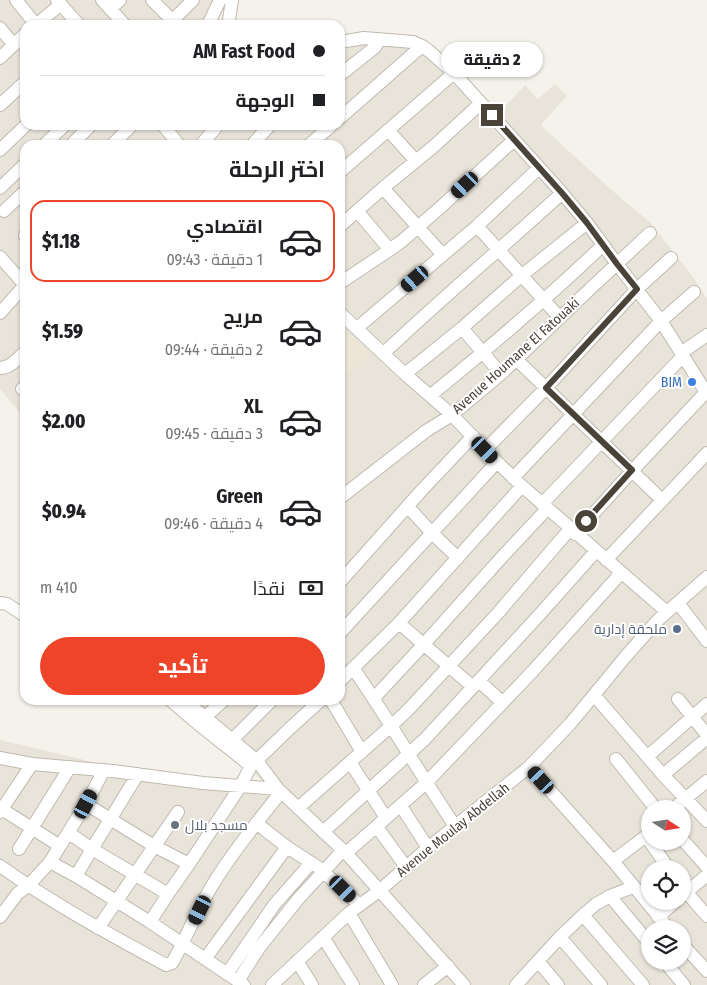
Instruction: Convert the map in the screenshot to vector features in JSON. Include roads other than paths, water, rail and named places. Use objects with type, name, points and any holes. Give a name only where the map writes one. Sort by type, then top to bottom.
[{"type":"street","points":[[16,0],[32,20]]},
{"type":"street","points":[[152,0],[168,20]]},
{"type":"street","points":[[173,20],[193,0]]},
{"type":"street","points":[[210,20],[220,0]]},
{"type":"street","points":[[230,20],[232,0]]},
{"type":"street","points":[[42,20],[63,3],[75,20]]},
{"type":"street","points":[[111,3],[122,20]]},
{"type":"street","points":[[0,28],[14,45]]},
{"type":"street","points":[[298,808],[391,726],[573,531],[706,393],[661,322],[587,223],[454,73],[422,46],[409,42],[364,38],[345,41]]},
{"type":"street","points":[[0,58],[20,39]]},
{"type":"street","points":[[345,71],[374,48],[379,39]]},
{"type":"street","points":[[345,114],[422,46]]},
{"type":"street","points":[[345,168],[454,73]]},
{"type":"street","points":[[0,105],[20,87]]},
{"type":"street","points":[[345,221],[382,188],[433,147],[481,103]]},
{"type":"street","points":[[0,150],[21,130]]},
{"type":"street","points":[[49,140],[60,130]]},
{"type":"street","points":[[76,140],[86,130]]},
{"type":"street","points":[[117,140],[127,130]]},
{"type":"street","points":[[205,140],[214,130]]},
{"type":"street","points":[[256,140],[266,130]]},
{"type":"street","points":[[315,140],[326,130]]},
{"type":"street","points":[[388,130],[416,161]]},
{"type":"street","points":[[345,279],[390,250],[514,140]]},
{"type":"street","points":[[358,328],[477,226],[539,168]]},
{"type":"street","points":[[0,188],[20,169]]},
{"type":"street","points":[[382,188],[443,255]]},
{"type":"street","points":[[384,353],[562,193]]},
{"type":"street","points":[[4,211],[20,196]]},
{"type":"street","points":[[357,210],[390,250]]},
{"type":"street","points":[[405,374],[587,223]]},
{"type":"street","points":[[477,226],[560,318]]},
{"type":"street","name":"Avenue Houmane El Fatouaki","points":[[345,494],[426,431],[452,415],[501,374],[650,233]]},
{"type":"street","points":[[431,395],[544,300],[603,245]]},
{"type":"street","points":[[0,257],[20,279]]},
{"type":"street","points":[[485,450],[546,388],[637,289],[671,258]]},
{"type":"street","points":[[0,313],[20,291]]},
{"type":"street","points":[[345,676],[399,623],[458,558],[573,414],[661,322],[694,292]]},
{"type":"street","points":[[345,317],[405,374],[431,395],[497,462],[544,506],[666,612]]},
{"type":"street","points":[[462,328],[501,374]]},
{"type":"street","points":[[374,698],[502,557],[601,441],[682,354],[707,335]]},
{"type":"street","points":[[0,368],[9,366],[20,356]]},
{"type":"street","points":[[517,360],[662,500]]},
{"type":"street","points":[[345,573],[473,436]]},
{"type":"street","points":[[606,560],[707,453]]},
{"type":"street","points":[[345,628],[497,462]]},
{"type":"street","points":[[408,507],[458,558]]},
{"type":"street","points":[[323,832],[408,755],[447,716],[596,551]]},
{"type":"street","points":[[237,980],[259,948],[299,898],[344,852],[382,823],[426,783],[503,703],[621,573]]},
{"type":"street","name":"Avenue Moulay Abdellah","points":[[272,985],[354,909],[529,767],[570,724],[666,612],[707,577]]},
{"type":"street","points":[[0,603],[7,604],[20,613]]},
{"type":"street","points":[[678,603],[707,641]]},
{"type":"street","points":[[399,623],[448,666],[503,703]]},
{"type":"street","points":[[353,668],[455,826]]},
{"type":"street","points":[[594,695],[664,775],[707,820]]},
{"type":"street","points":[[664,775],[707,736],[678,700]]},
{"type":"street","points":[[648,756],[707,704]]},
{"type":"street","points":[[176,705],[203,728],[254,763]]},
{"type":"street","points":[[190,705],[233,739],[280,791],[344,852],[464,985]]},
{"type":"street","points":[[206,717],[217,705]]},
{"type":"street","points":[[233,739],[267,705]]},
{"type":"street","points":[[150,922],[254,763],[316,705]]},
{"type":"street","points":[[334,705],[362,752]]},
{"type":"street","points":[[0,758],[32,764],[104,770],[280,791]]},
{"type":"street","points":[[616,759],[649,800]]},
{"type":"street","points":[[350,762],[368,790],[382,823],[406,867]]},
{"type":"street","points":[[32,764],[1,809],[60,846]]},
{"type":"street","points":[[19,849],[70,767]]},
{"type":"street","points":[[529,767],[613,860],[660,920]]},
{"type":"street","points":[[1,914],[18,893],[28,886],[50,862],[69,833],[104,770]]},
{"type":"street","points":[[76,876],[138,774]]},
{"type":"street","points":[[686,799],[707,781]]},
{"type":"street","points":[[0,866],[28,886],[98,928],[166,965],[172,964],[214,882],[280,791]]},
{"type":"street","points":[[86,804],[154,846],[189,864]]},
{"type":"street","points":[[401,806],[428,848]]},
{"type":"street","points":[[98,928],[178,812]]},
{"type":"street","points":[[256,823],[324,872],[343,889],[392,985]]},
{"type":"street","points":[[69,833],[92,849],[168,894]]},
{"type":"street","points":[[613,860],[641,839]]},
{"type":"street","points":[[205,959],[287,846]]},
{"type":"street","points":[[691,849],[707,867]]},
{"type":"street","points":[[50,862],[150,922],[237,980]]},
{"type":"street","points":[[237,980],[274,905],[311,863]]},
{"type":"street","points":[[691,887],[707,874]]},
{"type":"street","points":[[516,985],[582,915],[610,896],[633,886]]},
{"type":"street","points":[[610,896],[641,933]]},
{"type":"street","points":[[691,899],[707,916]]},
{"type":"street","points":[[658,917],[666,910]]},
{"type":"street","points":[[582,915],[643,985]]},
{"type":"street","points":[[323,937],[353,985]]},
{"type":"street","points":[[560,938],[601,985]]},
{"type":"street","points":[[691,954],[707,971]]},
{"type":"street","points":[[297,961],[312,985]]},
{"type":"street","points":[[538,961],[558,985]]},
{"type":"street","points":[[426,984],[448,966]]},
{"type":"street","points":[[672,970],[684,985]]},
{"type":"place","name":"BIM","points":[[692,382]]},
{"type":"place","name":"ملحقة إدارية","points":[[677,629]]},
{"type":"place","name":"مسجد بلال","points":[[175,825]]}]
